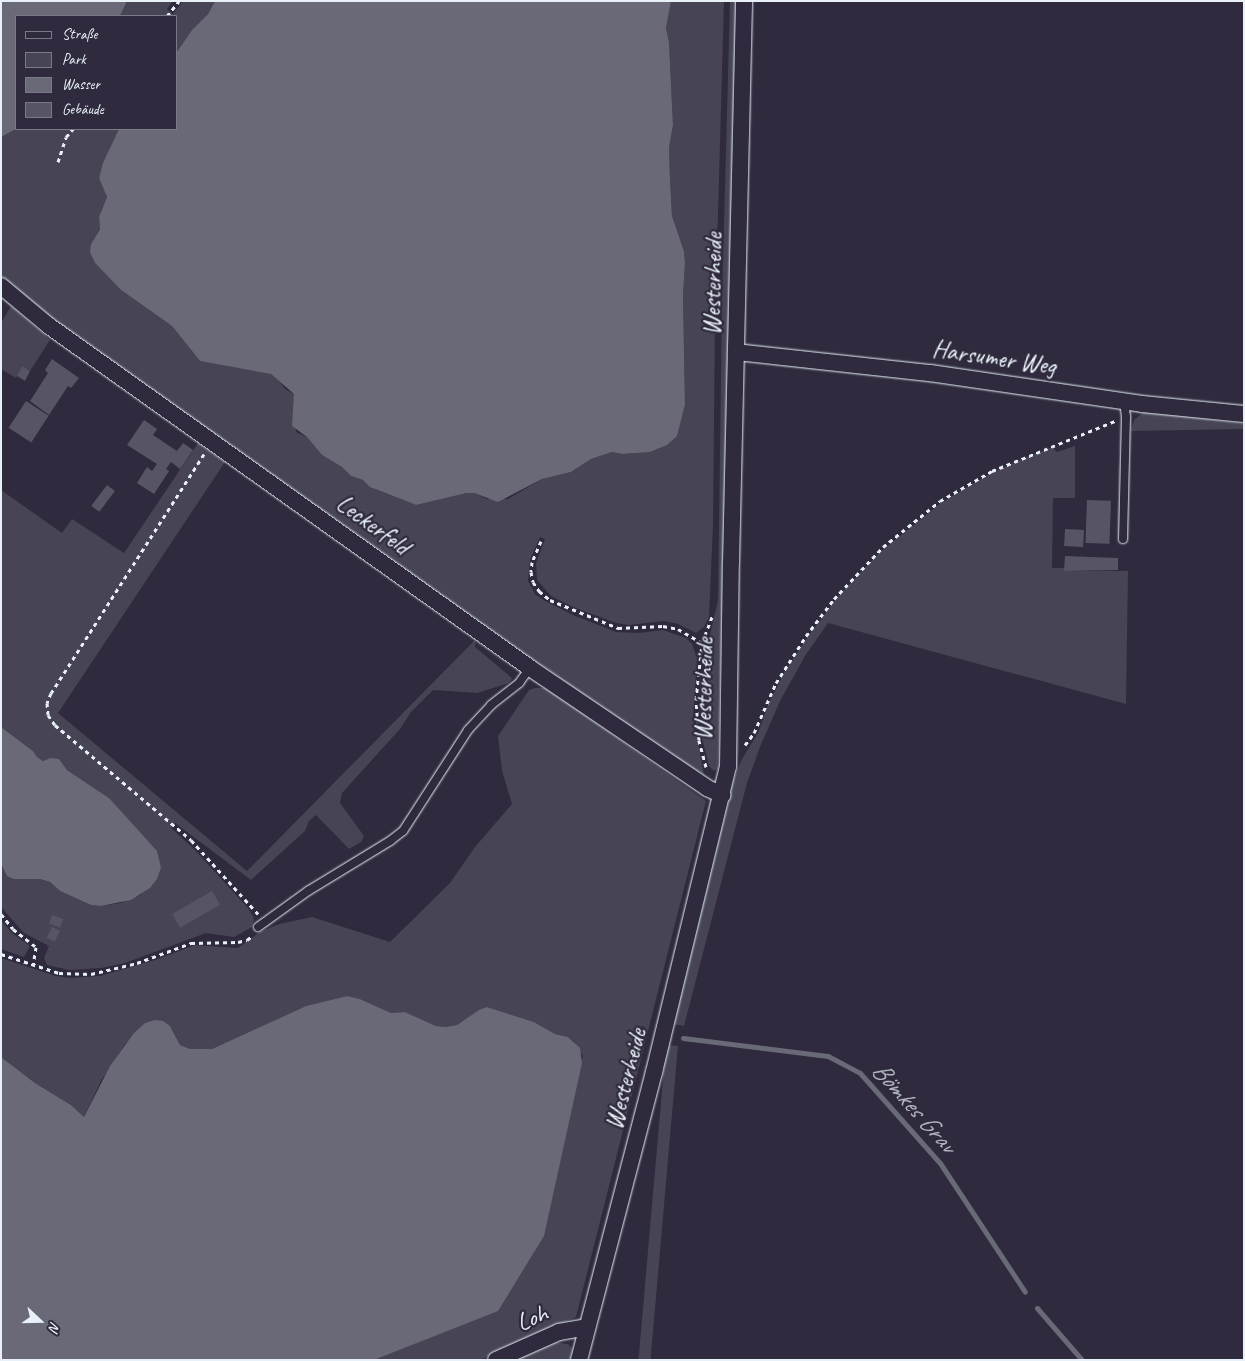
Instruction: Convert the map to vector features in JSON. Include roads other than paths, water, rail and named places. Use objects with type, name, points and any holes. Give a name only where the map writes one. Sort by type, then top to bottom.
[{"type":"street","name":"Westerheide","points":[[578,1360],[723,796],[728,767],[744,1]]},
{"type":"street","name":"Leckerfeld","points":[[1,286],[49,326],[530,668],[707,788],[723,796]]},
{"type":"street","name":"Harsumer Weg","points":[[736,352],[930,373],[1125,409],[1244,414]]},
{"type":"street","name":"Loh","points":[[496,1360],[559,1332],[588,1326]]},
{"type":"lane","points":[[1123,539],[1125,409]]},
{"type":"lane","points":[[258,927],[308,891],[390,842],[403,831],[468,730],[491,705],[519,683],[530,668]]},
{"type":"water","points":[[1,1],[127,1],[120,15],[15,15],[15,130],[1,137]]},
{"type":"water","points":[[215,1],[671,1],[666,28],[669,42],[673,125],[669,148],[670,179],[672,216],[684,251],[685,263],[683,296],[685,405],[677,436],[667,445],[650,452],[623,454],[612,452],[591,459],[571,472],[542,479],[498,502],[474,493],[467,493],[416,505],[370,487],[363,480],[351,476],[342,467],[322,455],[307,437],[292,426],[294,394],[271,374],[200,361],[172,326],[121,290],[95,263],[90,252],[91,244],[100,229],[99,217],[107,197],[99,178],[103,163],[119,130],[178,130],[178,50],[192,30],[208,14]]},
{"type":"water","points":[[1,727],[43,761],[51,758],[59,759],[67,770],[109,798],[157,851],[161,868],[157,879],[150,888],[131,900],[101,906],[91,905],[60,891],[50,882],[40,879],[13,879],[7,876],[1,864]]},
{"type":"water","points":[[347,996],[360,999],[391,1013],[405,1012],[436,1026],[446,1027],[457,1025],[479,1010],[487,1007],[534,1022],[555,1034],[568,1037],[580,1048],[582,1063],[544,1236],[498,1311],[374,1360],[1,1360],[1,1057],[35,1083],[71,1105],[84,1117],[110,1066],[134,1033],[145,1023],[154,1020],[163,1021],[170,1026],[180,1045],[190,1049],[212,1049],[306,1006]]},
{"type":"waterway","name":"Bömkes Grav","points":[[683,1038],[828,1056],[860,1073],[940,1163],[1025,1292]]},
{"type":"waterway","name":"Bömkes Grav","points":[[1037,1308],[1082,1360]]}]
